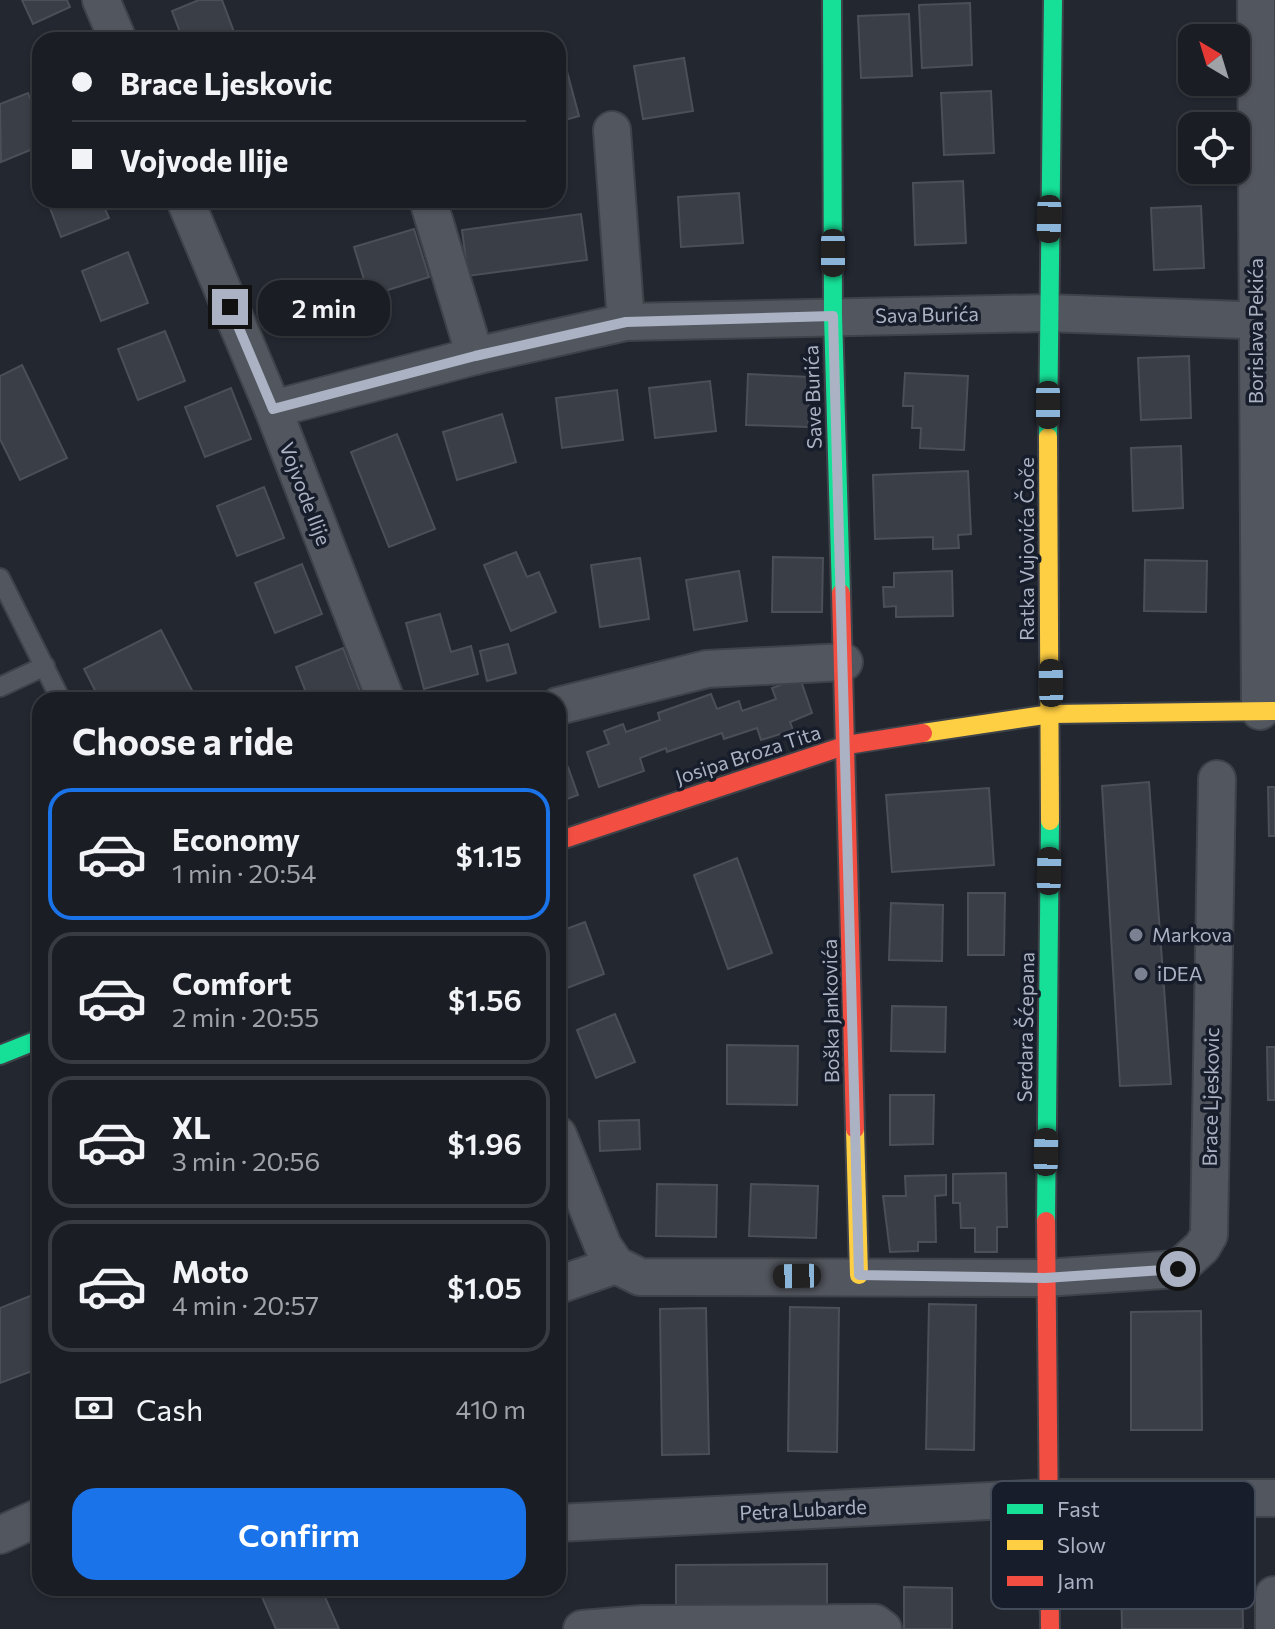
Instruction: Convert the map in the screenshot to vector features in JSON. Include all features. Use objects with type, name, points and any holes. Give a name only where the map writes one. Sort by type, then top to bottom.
[{"type":"street","points":[[101,0],[115,32]]},
{"type":"street","name":"Save Burića","points":[[832,0],[833,316],[847,745]]},
{"type":"street","name":"Ratka Vujovića Čoče","points":[[1051,714],[1047,313],[1053,0]]},
{"type":"street","name":"Borislava Pekića","points":[[1256,0],[1265,321],[1268,711]]},
{"type":"street","points":[[612,130],[626,322]]},
{"type":"street","name":"Vojvode Ilije","points":[[188,208],[273,409],[383,692]]},
{"type":"street","points":[[430,208],[475,356]]},
{"type":"street","name":"Sava Burića","points":[[273,409],[475,356],[626,322],[1047,313],[1265,321]]},
{"type":"street","points":[[566,704],[707,669],[844,662]]},
{"type":"street","name":"Josipa Broza Tita","points":[[566,838],[847,745],[1051,714],[1268,711]]},
{"type":"street","name":"Serdara Šćepana","points":[[1048,1481],[1045,1278],[1051,714]]},
{"type":"street","name":"Boška Jankovića","points":[[847,745],[859,1275]]},
{"type":"street","name":"Brace Ljeskovic","points":[[616,1265],[640,1277],[859,1275],[1045,1278],[1178,1269],[1191,1260],[1209,1235],[1217,779]]},
{"type":"street","points":[[0,1055],[32,1042]]},
{"type":"street","points":[[566,1155],[603,1246],[616,1265],[566,1282]]},
{"type":"street","name":"Petra Lubarde","points":[[566,1523],[991,1501]]},
{"type":"street","points":[[0,1535],[32,1521]]},
{"type":"street","points":[[1274,1595],[1274,1629]]},
{"type":"street","name":"Serdara Šćepana","points":[[1050,1609],[1050,1629]]},
{"type":"street","points":[[582,1629],[875,1623],[883,1629]]},
{"type":"lane","points":[[0,578],[57,692]]},
{"type":"lane","points":[[0,687],[45,666]]},
{"type":"building","points":[[22,0],[67,0],[70,7],[33,24]]},
{"type":"building","points":[[199,0],[222,0],[234,32],[180,32],[172,11]]},
{"type":"building","points":[[970,3],[972,65],[922,68],[919,5]]},
{"type":"building","points":[[909,14],[912,76],[861,78],[858,16]]},
{"type":"building","points":[[684,58],[693,111],[643,119],[634,66]]},
{"type":"building","points":[[566,68],[579,116],[566,120]]},
{"type":"building","points":[[991,91],[994,153],[944,155],[941,93]]},
{"type":"building","points":[[28,93],[32,103],[32,149],[1,162],[0,104]]},
{"type":"building","points":[[963,181],[966,243],[915,245],[913,183]]},
{"type":"building","points":[[739,193],[743,243],[681,247],[678,197]]},
{"type":"building","points":[[1201,206],[1204,268],[1154,270],[1151,208]]},
{"type":"building","points":[[50,208],[105,208],[109,218],[61,237]]},
{"type":"building","points":[[581,214],[587,260],[468,276],[462,230]]},
{"type":"building","points":[[414,229],[429,277],[369,296],[354,247]]},
{"type":"building","points":[[128,252],[148,303],[101,321],[82,271]]},
{"type":"building","points":[[165,331],[185,381],[138,400],[118,349]]},
{"type":"building","points":[[1189,356],[1191,418],[1141,420],[1138,358]]},
{"type":"building","points":[[22,365],[67,458],[20,480],[0,439],[0,376]]},
{"type":"building","points":[[905,373],[968,376],[964,450],[920,448],[921,428],[912,428],[913,406],[903,406]]},
{"type":"building","points":[[748,374],[810,377],[808,427],[746,425]]},
{"type":"building","points":[[710,381],[716,431],[655,438],[649,388]]},
{"type":"building","points":[[231,388],[251,439],[205,457],[185,407]]},
{"type":"building","points":[[617,390],[623,440],[562,448],[556,398]]},
{"type":"building","points":[[502,414],[516,462],[457,480],[443,432]]},
{"type":"building","points":[[397,434],[435,529],[389,547],[351,452]]},
{"type":"building","points":[[1181,446],[1183,508],[1133,511],[1131,448]]},
{"type":"building","points":[[968,471],[971,534],[958,535],[959,548],[933,549],[933,537],[875,539],[873,475]]},
{"type":"building","points":[[264,487],[284,538],[237,556],[217,506]]},
{"type":"building","points":[[516,552],[527,577],[539,572],[556,612],[511,631],[484,565]]},
{"type":"building","points":[[773,557],[823,558],[822,612],[772,612]]},
{"type":"building","points":[[640,558],[649,619],[600,627],[591,565]]},
{"type":"building","points":[[1145,560],[1207,561],[1206,612],[1144,611]]},
{"type":"building","points":[[302,564],[322,614],[275,633],[255,583]]},
{"type":"building","points":[[739,571],[747,621],[694,630],[686,580]]},
{"type":"building","points":[[952,571],[953,616],[896,617],[896,606],[884,607],[883,587],[894,587],[894,573]]},
{"type":"building","points":[[440,614],[451,652],[471,646],[478,674],[424,689],[406,623]]},
{"type":"building","points":[[161,630],[193,692],[96,692],[84,669]]},
{"type":"building","points":[[508,644],[516,673],[487,681],[480,651]]},
{"type":"building","points":[[343,648],[360,692],[306,692],[296,667]]},
{"type":"building","points":[[800,678],[812,713],[790,722],[793,730],[761,740],[757,728],[724,739],[722,733],[667,752],[666,748],[640,758],[644,771],[599,787],[587,752],[609,744],[604,731],[623,724],[626,732],[660,720],[658,713],[711,694],[717,709],[739,701],[742,711],[776,699],[772,688]]},
{"type":"building","points":[[566,768],[578,795],[566,799]]},
{"type":"building","name":"Markova","points":[[1149,782],[1171,1084],[1120,1086],[1102,786]]},
{"type":"building","points":[[1268,787],[1275,787],[1275,836],[1269,836]]},
{"type":"building","points":[[989,788],[994,865],[892,872],[886,795]]},
{"type":"building","points":[[737,858],[772,953],[728,969],[694,875]]},
{"type":"building","points":[[968,893],[1005,893],[1004,955],[968,955]]},
{"type":"building","points":[[891,903],[943,905],[942,961],[889,960]]},
{"type":"building","points":[[585,922],[604,974],[566,988],[566,929]]},
{"type":"building","points":[[892,1006],[946,1007],[945,1052],[891,1051]]},
{"type":"building","points":[[615,1014],[635,1062],[596,1078],[577,1030]]},
{"type":"building","points":[[727,1045],[798,1046],[797,1105],[727,1104]]},
{"type":"building","points":[[1267,1047],[1275,1047],[1275,1100],[1268,1100]]},
{"type":"building","points":[[890,1095],[934,1095],[933,1144],[890,1145]]},
{"type":"building","points":[[639,1120],[640,1149],[600,1151],[599,1121]]},
{"type":"building","points":[[1006,1173],[1007,1227],[997,1227],[997,1252],[975,1252],[975,1228],[961,1228],[960,1203],[953,1203],[953,1174]]},
{"type":"building","points":[[946,1175],[946,1195],[935,1196],[936,1242],[918,1242],[918,1251],[890,1252],[883,1196],[906,1196],[905,1176]]},
{"type":"building","points":[[657,1184],[717,1185],[716,1237],[656,1236]]},
{"type":"building","points":[[751,1184],[818,1186],[816,1238],[749,1236]]},
{"type":"building","points":[[32,1295],[32,1371],[0,1383],[0,1308]]},
{"type":"building","points":[[929,1304],[976,1305],[974,1450],[926,1449]]},
{"type":"building","points":[[790,1307],[839,1308],[837,1452],[788,1451]]},
{"type":"building","points":[[706,1308],[709,1454],[662,1455],[660,1309]]},
{"type":"building","points":[[1201,1311],[1202,1430],[1131,1430],[1131,1312]]},
{"type":"building","points":[[827,1564],[827,1619],[676,1620],[676,1565]]},
{"type":"building","points":[[904,1587],[952,1588],[952,1629],[904,1629]]},
{"type":"building","points":[[262,1596],[325,1596],[339,1629],[276,1629]]},
{"type":"building","points":[[1122,1609],[1243,1609],[1243,1629],[1122,1629]]},
{"type":"traffic: fast","points":[[832,0],[833,316],[841,593]]},
{"type":"traffic: fast","points":[[1048,437],[1053,0]]},
{"type":"traffic: fast","points":[[1046,1221],[1050,821]]},
{"type":"traffic: fast","points":[[0,1055],[32,1042]]},
{"type":"traffic: slow","points":[[1048,437],[1050,821]]},
{"type":"traffic: slow","points":[[923,733],[1051,714],[1275,711]]},
{"type":"traffic: slow","points":[[855,1129],[859,1275]]},
{"type":"traffic: jam","points":[[841,593],[855,1129]]},
{"type":"traffic: jam","points":[[566,838],[847,745],[923,733]]},
{"type":"traffic: jam","points":[[1046,1221],[1049,1481]]},
{"type":"traffic: jam","points":[[1050,1609],[1050,1629]]},
{"type":"place","name":"Markova","points":[[1136,935]]},
{"type":"place","name":"iDEA","points":[[1141,974]]},
{"type":"route","points":[[230,307],[273,409],[475,356],[626,322],[833,316],[859,1275],[1045,1278],[1178,1269]]}]
